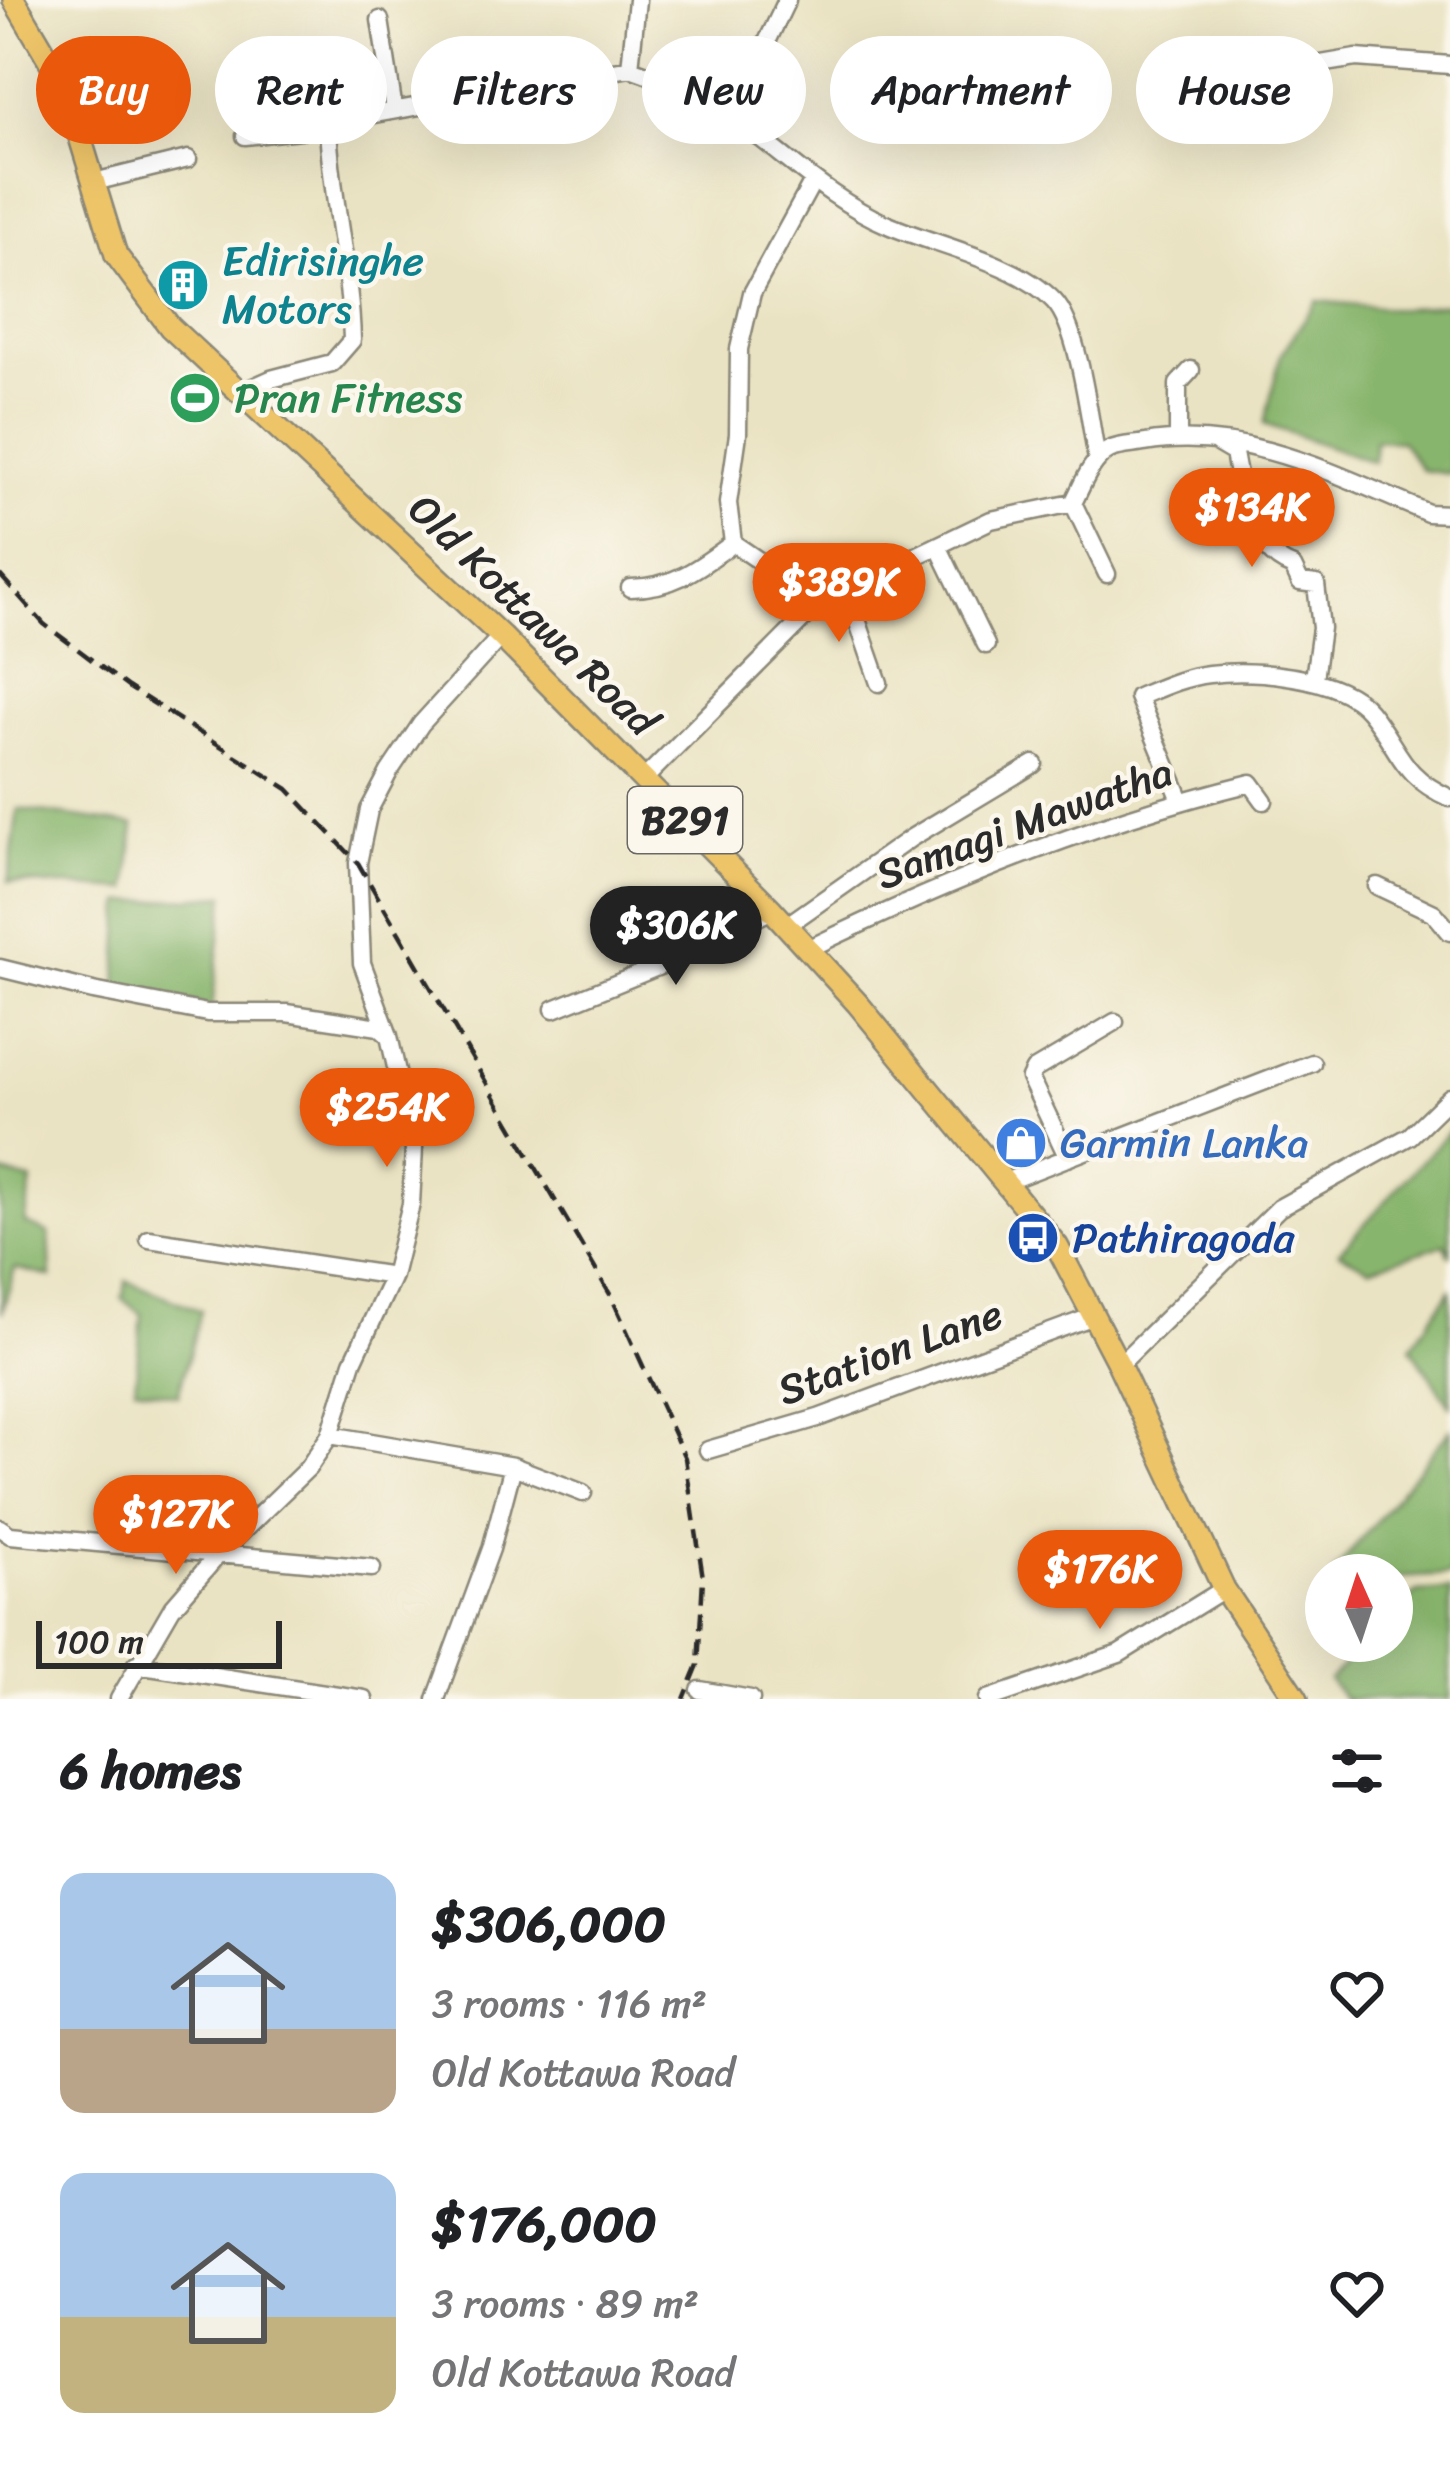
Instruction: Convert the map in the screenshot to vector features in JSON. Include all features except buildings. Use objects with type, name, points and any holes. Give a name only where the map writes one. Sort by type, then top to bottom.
[{"type":"main road","name":"Old Kottawa Road","points":[[14,0],[64,85],[116,255],[170,326],[502,636],[645,778],[858,1004],[1057,1246],[1224,1589],[1297,1699]]},
{"type":"street","points":[[630,68],[637,0]]},
{"type":"street","points":[[770,36],[787,0]]},
{"type":"street","points":[[380,20],[394,110]]},
{"type":"street","points":[[1333,62],[1356,58],[1450,64]]},
{"type":"street","points":[[387,112],[630,68],[642,72]]},
{"type":"street","points":[[242,392],[332,363],[352,340],[351,292],[328,144]]},
{"type":"street","points":[[765,144],[813,182],[883,223],[1018,275],[1056,302],[1073,342],[1097,460]]},
{"type":"street","points":[[94,182],[188,159]]},
{"type":"street","points":[[813,182],[752,292],[739,349],[738,434],[728,502],[733,543],[820,602]]},
{"type":"street","points":[[1178,437],[1178,384],[1191,370]]},
{"type":"street","points":[[645,778],[820,602],[991,520],[1073,503],[1097,460],[1112,448],[1178,437],[1283,453],[1427,513],[1450,514]]},
{"type":"street","points":[[1211,439],[1234,452],[1243,500],[1263,542],[1280,562],[1293,567],[1300,582],[1316,584],[1321,628],[1314,679]]},
{"type":"street","points":[[1073,503],[1107,574]]},
{"type":"street","points":[[631,588],[658,588],[691,574],[733,543]]},
{"type":"street","points":[[939,548],[986,645]]},
{"type":"street","points":[[847,591],[880,682]]},
{"type":"street","points":[[119,1699],[172,1607],[308,1468],[330,1436],[353,1362],[393,1276],[411,1204],[414,1148],[389,1036],[362,963],[358,863],[369,810],[421,724],[502,636]]},
{"type":"street","points":[[1181,800],[1138,697],[1214,673],[1314,679],[1366,707],[1404,767],[1450,799]]},
{"type":"street","points":[[554,1009],[779,918],[1034,764]]},
{"type":"street","name":"Samagi Mawatha","points":[[806,950],[900,904],[1037,848],[1181,800],[1250,783],[1264,801]]},
{"type":"street","points":[[1377,886],[1434,913],[1450,932]]},
{"type":"street","points":[[0,968],[93,992],[207,1013],[287,1012],[379,1027],[389,1036]]},
{"type":"street","points":[[1068,1158],[1030,1078],[1034,1070],[1115,1022]]},
{"type":"street","points":[[1005,1182],[1312,1063]]},
{"type":"street","points":[[1119,1366],[1279,1208],[1410,1136],[1450,1097]]},
{"type":"street","points":[[149,1239],[393,1276]]},
{"type":"street","name":"Station Lane","points":[[707,1450],[818,1418],[1094,1316]]},
{"type":"street","points":[[330,1436],[513,1466],[583,1493]]},
{"type":"street","points":[[436,1699],[491,1549],[513,1466]]},
{"type":"street","points":[[0,1528],[10,1534],[372,1568]]},
{"type":"street","points":[[988,1699],[1119,1654],[1224,1589]]},
{"type":"street","points":[[136,1664],[364,1699]]},
{"type":"street","points":[[700,1690],[751,1699]]},
{"type":"green space","points":[[1317,301],[1399,309],[1450,304],[1450,474],[1422,470],[1401,441],[1375,440],[1373,462],[1264,424],[1281,354]]},
{"type":"green space","points":[[18,809],[134,825],[128,890],[8,882]]},
{"type":"green space","points":[[225,895],[212,1009],[117,987],[122,903]]},
{"type":"green space","points":[[1450,1130],[1450,1257],[1445,1244],[1369,1268],[1339,1252]]},
{"type":"green space","points":[[0,1172],[32,1181],[25,1223],[49,1234],[51,1277],[15,1268],[2,1313]]},
{"type":"green space","points":[[127,1281],[201,1311],[178,1395],[135,1387],[142,1314],[122,1299]]},
{"type":"green space","points":[[1450,1290],[1450,1405],[1411,1347]]},
{"type":"green space","points":[[1450,1430],[1450,1575],[1413,1577],[1413,1554],[1349,1554]]},
{"type":"green space","points":[[1450,1590],[1450,1699],[1344,1699],[1329,1680],[1347,1662],[1413,1662],[1413,1596]]},
{"type":"railway","points":[[0,575],[44,624],[128,687],[288,789],[358,863],[611,1296],[685,1458],[703,1578],[698,1665],[684,1699]]},
{"type":"place","name":"Edirisinghe Motors","points":[[183,285]]},
{"type":"place","name":"Pran Fitness","points":[[195,398]]},
{"type":"place","name":"Garmin Lanka","points":[[1021,1143]]},
{"type":"place","name":"Pathiragoda","points":[[1033,1238]]}]
